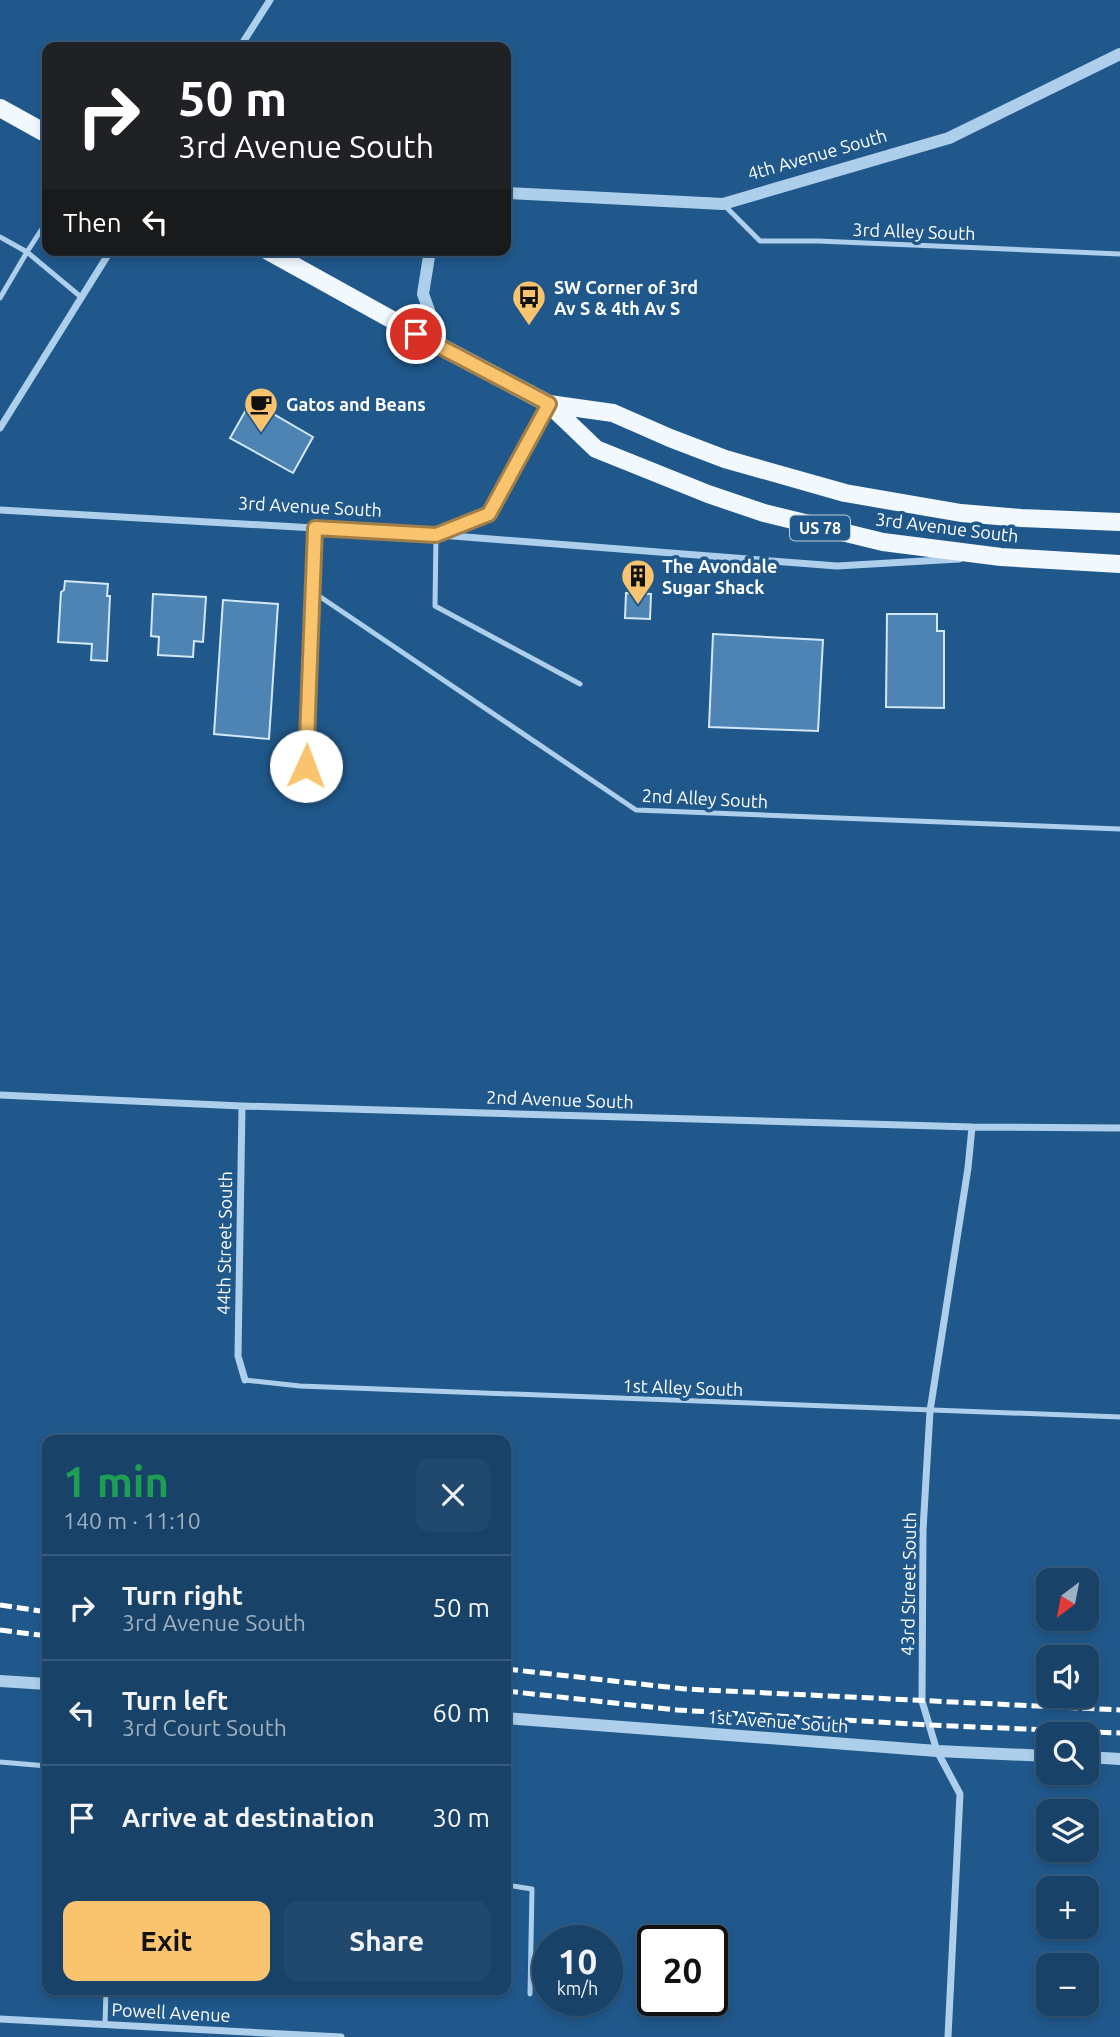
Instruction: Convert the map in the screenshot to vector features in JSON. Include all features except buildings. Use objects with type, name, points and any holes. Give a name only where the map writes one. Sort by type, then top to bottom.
[{"type":"main road","points":[[0,108],[42,131]]},
{"type":"main road","name":"US 78","points":[[277,256],[549,404]]},
{"type":"main road","name":"3rd Avenue South","points":[[549,404],[613,413],[725,459],[845,493],[961,513],[1120,522]]},
{"type":"main road","name":"3rd Avenue South","points":[[549,404],[596,449],[708,495],[775,516],[883,542],[1001,557],[1120,564]]},
{"type":"street","points":[[243,42],[271,0]]},
{"type":"street","name":"4th Avenue South","points":[[511,193],[723,204],[949,138],[1120,54]]},
{"type":"street","points":[[0,428],[107,256]]},
{"type":"street","points":[[429,256],[424,294],[443,348]]},
{"type":"street","name":"3rd Avenue South","points":[[0,510],[436,535],[489,514],[549,404]]},
{"type":"street","points":[[436,535],[837,566],[1001,557]]},
{"type":"street","name":"2nd Avenue South","points":[[0,1095],[972,1127],[1120,1128]]},
{"type":"street","name":"44th Street South","points":[[243,1105],[238,1356],[245,1380]]},
{"type":"street","name":"43rd Street South","points":[[948,2037],[960,1794],[937,1751],[922,1701],[923,1530],[930,1411],[972,1127]]},
{"type":"street","points":[[0,1681],[42,1684]]},
{"type":"street","name":"1st Avenue South","points":[[511,1718],[937,1751],[1036,1755]]},
{"type":"street","points":[[1099,1758],[1120,1759]]},
{"type":"street","name":"Powell Avenue","points":[[0,2019],[341,2037]]},
{"type":"lane","name":"3rd Alley South","points":[[723,204],[760,241],[1120,254]]},
{"type":"lane","points":[[0,298],[42,229]]},
{"type":"lane","points":[[0,237],[27,253],[81,297]]},
{"type":"lane","points":[[306,766],[315,528]]},
{"type":"lane","points":[[436,535],[435,606],[580,684]]},
{"type":"lane","name":"2nd Alley South","points":[[313,592],[636,810],[1120,829]]},
{"type":"lane","name":"1st Alley South","points":[[245,1380],[300,1386],[1120,1417]]},
{"type":"lane","points":[[0,1762],[42,1766]]},
{"type":"lane","points":[[511,1886],[532,1889],[530,1994]]},
{"type":"lane","points":[[105,2024],[106,1995]]},
{"type":"railway","points":[[0,1605],[42,1611]]},
{"type":"railway","points":[[0,1630],[42,1635]]},
{"type":"railway","points":[[511,1670],[685,1689],[1120,1710]]},
{"type":"railway","points":[[511,1692],[677,1710],[1120,1733]]},
{"type":"place","name":"SW Corner of 3rd Av S & 4th Av S","points":[[529,327]]},
{"type":"place","name":"Gatos and Beans","points":[[261,434]]},
{"type":"place","name":"The Avondale Sugar Shack","points":[[638,606]]},
{"type":"route","points":[[306,766],[315,528],[436,535],[489,514],[549,404],[416,334]]}]
